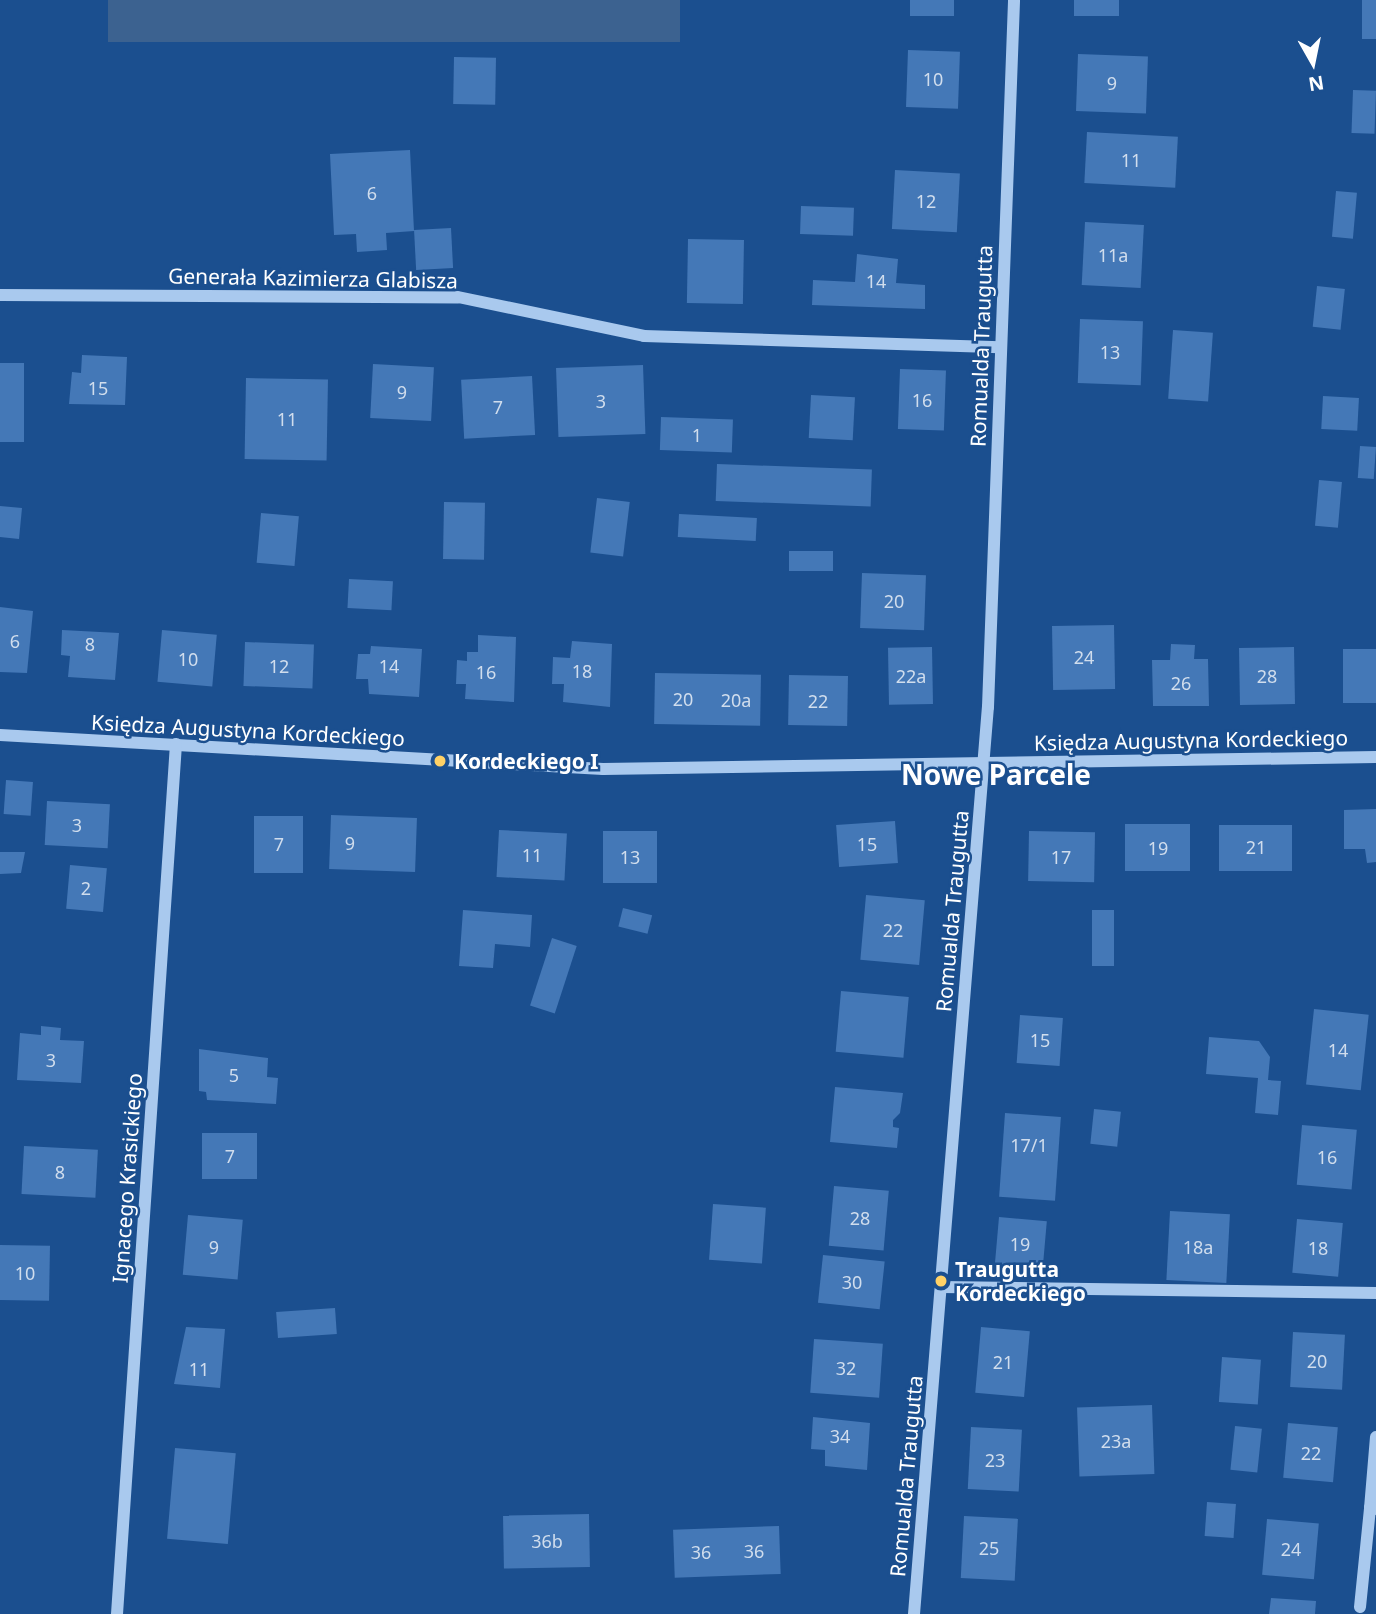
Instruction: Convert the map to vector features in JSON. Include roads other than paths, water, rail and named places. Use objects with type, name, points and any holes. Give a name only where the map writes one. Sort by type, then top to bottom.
[{"type":"street","name":"Romualda Traugutta","points":[[914,1614],[985,763],[1014,0]]},
{"type":"street","name":"Generała Kazimierza Glabisza","points":[[0,295],[458,297],[644,336],[1000,347]]},
{"type":"street","name":"Księdza Augustyna Kordeckiego","points":[[0,735],[554,768],[1376,757]]},
{"type":"street","name":"Ignacego Krasickiego","points":[[117,1614],[176,744]]},
{"type":"street","points":[[941,1287],[1376,1293]]},
{"type":"street","points":[[1360,1607],[1373,1509],[1376,1437]]},
{"type":"water","points":[[108,0],[680,0],[680,42],[108,42]]},
{"type":"place","name":"Kordeckiego I","points":[[440,761]]},
{"type":"place","name":"Traugutta Kordeckiego","points":[[941,1281]]},
{"type":"district","name":"Nowe Parcele","points":[[996,774]]}]
